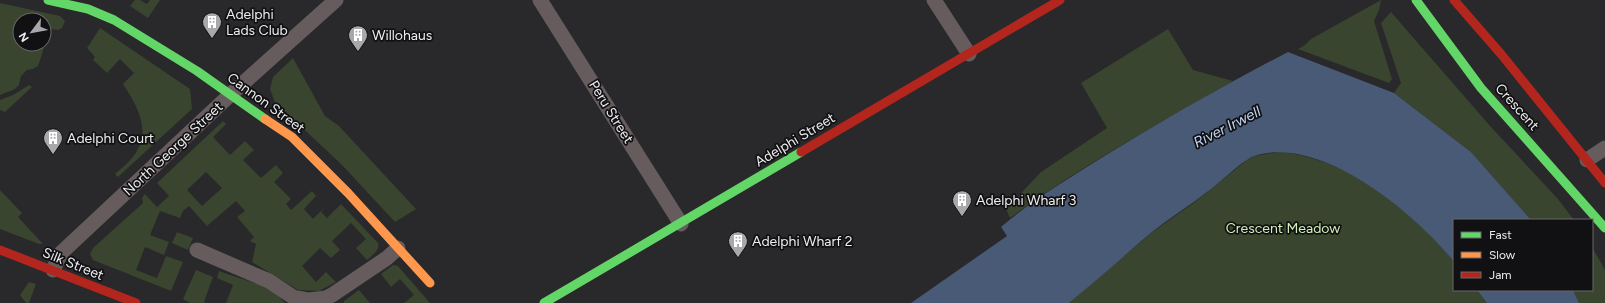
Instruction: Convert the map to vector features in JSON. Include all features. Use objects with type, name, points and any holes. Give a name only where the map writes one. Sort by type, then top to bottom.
[{"type":"main road","name":"Cannon Street","points":[[48,0],[88,9],[114,20],[231,94],[292,137],[348,193],[430,283]]},
{"type":"main road","name":"Adelphi Street","points":[[544,303],[681,224],[1060,0]]},
{"type":"main road","name":"Crescent","points":[[1416,0],[1481,88],[1605,228]]},
{"type":"main road","name":"Crescent","points":[[1454,0],[1501,54],[1605,184]]},
{"type":"main road","name":"Silk Street","points":[[0,250],[136,303]]},
{"type":"street","name":"North George Street","points":[[53,270],[61,253],[231,94],[336,0]]},
{"type":"street","name":"Peru Street","points":[[540,0],[681,224]]},
{"type":"street","points":[[934,0],[969,54]]},
{"type":"street","points":[[1587,160],[1605,148]]},
{"type":"street","points":[[197,250],[269,281],[293,297],[309,300],[326,298],[332,295],[387,258],[398,248]]},
{"type":"green space","points":[[135,0],[140,0],[147,4],[150,0],[160,0],[148,18],[130,6]]},
{"type":"green space","points":[[1381,0],[1379,10],[1374,21],[1392,79],[1389,83],[1298,49],[1311,39]]},
{"type":"green space","points":[[0,3],[42,12],[12,12],[12,52],[43,52],[38,66],[27,70],[21,76],[19,85],[15,89],[0,95]]},
{"type":"green space","points":[[1391,12],[1491,127],[1558,199],[1573,219],[1530,219],[1471,152],[1394,93],[1401,83],[1381,23]]},
{"type":"green space","points":[[52,14],[60,16],[65,21],[62,28],[58,30],[52,29]]},
{"type":"green space","points":[[100,28],[190,89],[192,109],[118,177],[115,174],[131,159],[138,149],[141,140],[142,123],[140,115],[123,84],[134,73],[120,59],[107,73],[93,60],[95,57],[87,48]]},
{"type":"green space","points":[[1168,29],[1193,70],[1233,81],[1092,163],[1010,218],[1006,209],[1041,172],[1107,128],[1081,83]]},
{"type":"green space","points":[[293,58],[325,116],[339,126],[416,209],[395,222],[342,165],[275,102],[270,89],[273,77]]},
{"type":"green space","points":[[29,85],[32,87],[5,112],[0,110],[0,100],[13,95]]},
{"type":"green space","points":[[223,121],[226,124],[213,137],[230,155],[245,141],[254,150],[243,160],[261,178],[276,165],[283,173],[274,182],[291,199],[286,204],[291,210],[312,191],[316,196],[304,209],[313,219],[327,205],[321,212],[327,218],[341,204],[378,243],[378,248],[367,260],[356,248],[366,239],[351,223],[332,241],[340,250],[331,258],[320,248],[302,266],[316,282],[326,272],[336,282],[319,291],[298,290],[252,262],[256,244],[250,241],[254,237],[237,217],[245,211],[236,201],[207,226],[189,206],[183,211],[180,218],[160,211],[150,235],[169,242],[164,255],[145,247],[136,270],[157,278],[166,256],[183,262],[171,291],[93,260],[90,254],[93,248],[143,203],[142,198],[145,194],[157,207],[169,196],[157,183]],"holes":[[[206,172],[222,188],[202,206],[187,190]]]},
{"type":"green space","name":"Crescent Meadow","points":[[1279,152],[1304,156],[1329,164],[1377,190],[1399,206],[1419,224],[1453,261],[1453,291],[1478,291],[1487,303],[1069,303],[1151,233],[1195,202],[1254,156]]},
{"type":"green space","points":[[0,190],[22,213],[18,217],[43,244],[39,244],[0,229]]},
{"type":"green space","points":[[177,232],[193,238],[188,250],[172,243]]},
{"type":"green space","points":[[1593,249],[1605,270],[1605,303],[1579,303],[1573,291],[1593,291]]},
{"type":"green space","points":[[393,265],[398,266],[430,303],[404,303],[414,295],[400,279],[391,287],[381,274]]},
{"type":"green space","points":[[196,270],[213,277],[204,302],[206,303],[190,303],[183,299]]},
{"type":"green space","points":[[219,271],[263,286],[279,296],[285,303],[226,303],[233,285],[217,278]]},
{"type":"green space","points":[[29,282],[36,284],[29,303],[26,303],[20,295]]},
{"type":"green space","points":[[359,290],[370,303],[344,303],[344,301]]},
{"type":"water","name":"River Irwell","points":[[1288,52],[1394,93],[1471,152],[1530,219],[1453,219],[1453,261],[1416,222],[1392,202],[1365,183],[1337,167],[1308,157],[1280,152],[1249,158],[1204,195],[1152,232],[1069,303],[911,303],[1007,236],[1001,227],[1048,192],[1168,118],[1240,77]]},
{"type":"water","points":[[1478,291],[1573,291],[1579,303],[1487,303]]},
{"type":"traffic: fast","points":[[48,0],[88,9],[114,20],[197,71],[265,119]]},
{"type":"traffic: fast","points":[[1416,0],[1481,88],[1605,228]]},
{"type":"traffic: fast","points":[[544,303],[801,152]]},
{"type":"traffic: slow","points":[[265,119],[292,137],[348,193],[430,283]]},
{"type":"traffic: jam","points":[[801,152],[1060,0]]},
{"type":"traffic: jam","points":[[1454,0],[1501,54],[1605,183]]},
{"type":"traffic: jam","points":[[0,250],[136,303]]},
{"type":"place","name":"Adelphi Lads Club","points":[[212,39]]},
{"type":"place","name":"Willohaus","points":[[358,52]]},
{"type":"place","name":"Adelphi Court","points":[[53,155]]},
{"type":"place","name":"Adelphi Wharf 3","points":[[962,217]]},
{"type":"place","name":"Adelphi Wharf 2","points":[[738,258]]}]
